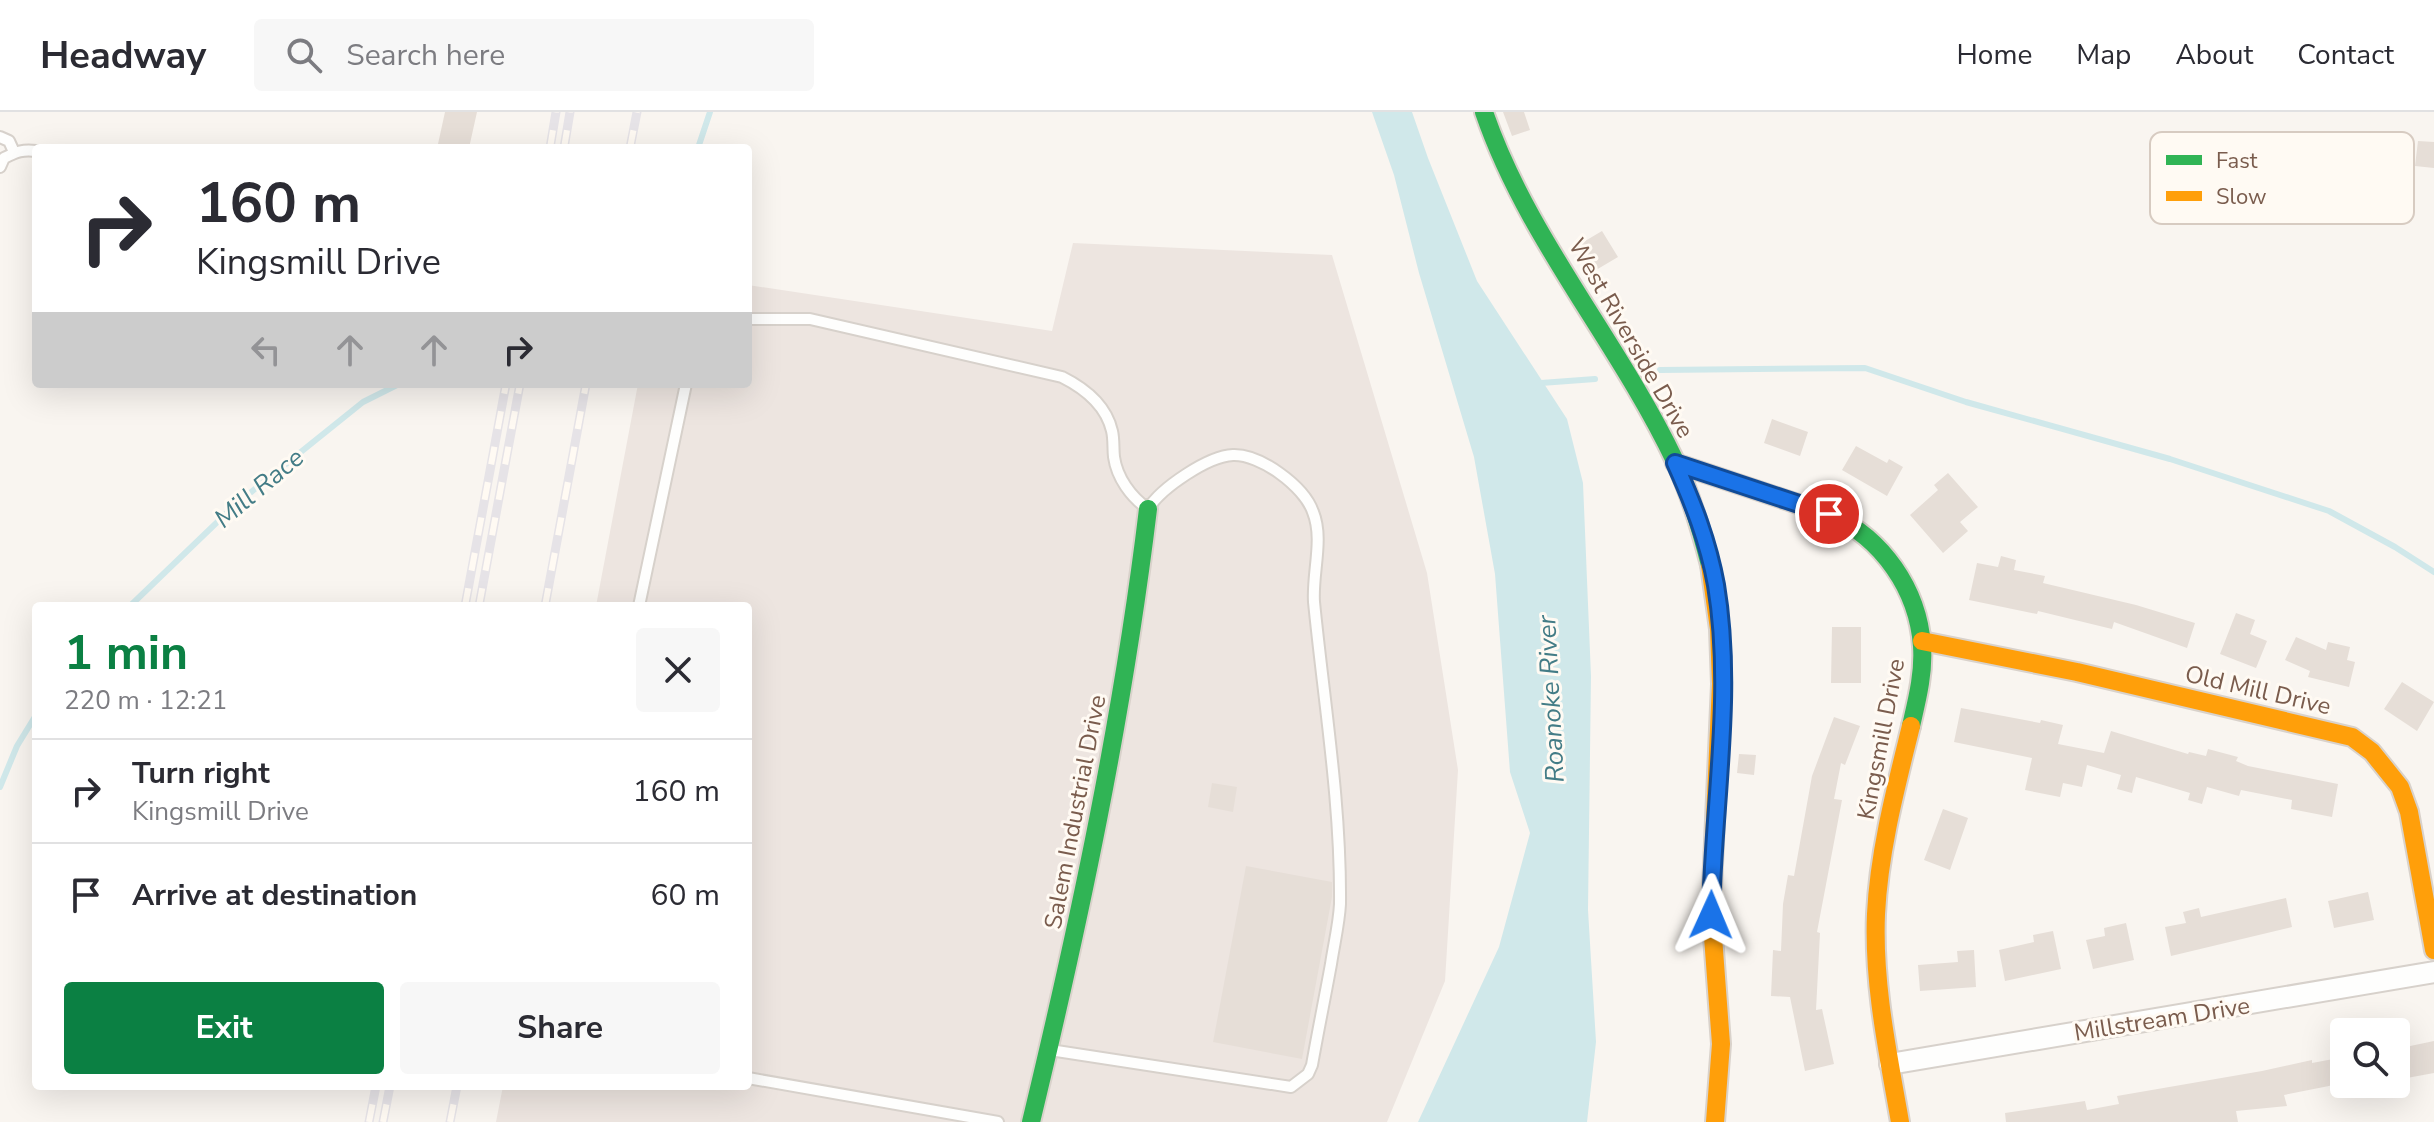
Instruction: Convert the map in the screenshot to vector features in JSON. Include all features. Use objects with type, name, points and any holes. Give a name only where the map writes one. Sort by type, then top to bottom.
[{"type":"street","name":"West Riverside Drive","points":[[1484,112],[1509,171],[1536,222],[1675,463],[1705,536],[1721,625],[1722,686],[1711,875],[1721,1043],[1715,1122]]},
{"type":"street","name":"Kingsmill Drive","points":[[1675,463],[1829,514],[1853,527],[1884,554],[1906,586],[1916,610],[1922,641],[1920,680],[1886,838],[1874,934],[1875,973],[1900,1122]]},
{"type":"street","name":"Salem Industrial Drive","points":[[1031,1122],[1070,962],[1110,768],[1134,626],[1148,509]]},
{"type":"street","name":"Old Mill Drive","points":[[1922,641],[2077,672],[2352,737],[2390,770],[2400,787],[2409,812],[2434,950]]},
{"type":"street","name":"Millstream Drive","points":[[1890,1064],[2434,972]]},
{"type":"lane","points":[[0,137],[9,141],[14,152]]},
{"type":"lane","points":[[0,167],[4,158],[14,152],[32,150]]},
{"type":"lane","points":[[752,319],[810,319],[1062,377],[1079,385],[1105,413],[1112,431],[1114,461],[1121,478],[1129,491],[1148,509],[1155,497],[1166,488],[1216,458],[1231,455],[1247,456],[1266,464],[1307,499],[1314,513],[1317,535],[1314,595],[1337,817],[1340,904],[1308,1074],[1291,1087],[1049,1050]]},
{"type":"lane","points":[[640,602],[685,388]]},
{"type":"lane","points":[[752,1079],[998,1122]]},
{"type":"shaded area","points":[[1073,243],[1332,255],[1427,573],[1458,770],[1445,981],[1387,1122],[496,1122],[502,1090],[752,1090],[752,602],[597,602],[637,388],[752,388],[752,286],[1052,331]]},
{"type":"water","name":"Roanoke River","points":[[1372,112],[1412,112],[1477,281],[1567,419],[1583,483],[1591,676],[1588,910],[1596,1042],[1587,1122],[1418,1122],[1499,947],[1530,833],[1510,772],[1495,574],[1474,457],[1419,273],[1394,175]]},
{"type":"building","points":[[445,112],[477,112],[470,144],[438,144]]},
{"type":"building","points":[[1503,112],[1524,112],[1530,130],[1512,136]]},
{"type":"building","points":[[2418,141],[2434,142],[2434,168],[2415,166]]},
{"type":"building","points":[[1602,231],[1618,257],[1596,270],[1580,244]]},
{"type":"building","points":[[1772,419],[1808,432],[1800,456],[1764,443]]},
{"type":"building","points":[[1856,446],[1887,463],[1889,459],[1903,467],[1887,496],[1842,470]]},
{"type":"building","points":[[1948,473],[1978,507],[1960,522],[1968,531],[1943,553],[1910,515],[1938,490],[1934,485]]},
{"type":"building","points":[[2001,556],[2016,560],[2014,570],[2045,576],[2043,583],[2195,623],[2187,648],[2114,622],[2112,629],[2038,611],[2037,614],[1969,600],[1977,563],[1998,567]]},
{"type":"building","points":[[2236,613],[2255,620],[2250,634],[2267,641],[2256,668],[2220,654]]},
{"type":"building","points":[[1832,627],[1861,627],[1861,683],[1831,683]]},
{"type":"building","points":[[2296,637],[2326,650],[2328,642],[2350,647],[2347,660],[2355,662],[2349,687],[2308,677],[2310,671],[2285,660]]},
{"type":"building","points":[[2402,682],[2434,702],[2417,731],[2384,709]]},
{"type":"building","points":[[1961,708],[2063,725],[2058,744],[2104,753],[2111,731],[2188,754],[2206,756],[2208,749],[2238,757],[2236,761],[2248,766],[2338,784],[2332,817],[2291,809],[2292,800],[2241,790],[2239,796],[2207,787],[2202,804],[2188,800],[2190,793],[2136,777],[2132,793],[2117,789],[2121,775],[2087,765],[2082,787],[2063,783],[2060,797],[2025,790],[2032,758],[1954,742]]},
{"type":"building","points":[[1834,717],[1860,726],[1845,765],[1841,763],[1834,799],[1842,800],[1817,932],[1820,933],[1816,1010],[1822,1009],[1834,1064],[1805,1071],[1790,997],[1771,996],[1773,950],[1781,951],[1788,875],[1794,876],[1812,776]]},
{"type":"building","points":[[1739,754],[1756,755],[1754,775],[1737,773]]},
{"type":"building","points":[[1212,783],[1237,787],[1233,812],[1208,807]]},
{"type":"building","points":[[1943,809],[1968,818],[1950,870],[1924,860]]},
{"type":"building","points":[[1246,866],[1332,882],[1332,897],[1302,1059],[1213,1042]]},
{"type":"building","points":[[2368,892],[2374,920],[2334,928],[2328,901]]},
{"type":"building","points":[[2286,898],[2292,927],[2171,956],[2165,927],[2186,923],[2183,912],[2199,908],[2201,917]]},
{"type":"building","points":[[2126,923],[2134,960],[2093,969],[2086,940],[2105,936],[2104,928]]},
{"type":"building","points":[[2053,931],[2061,969],[2005,981],[1999,950],[2034,942],[2033,935]]},
{"type":"building","points":[[1974,950],[1976,987],[1920,991],[1918,965],[1958,962],[1957,951]]},
{"type":"building","points":[[2434,1041],[2434,1073],[2410,1077],[2410,1046]]},
{"type":"building","points":[[2312,1060],[2312,1063],[2330,1060],[2330,1086],[2284,1095],[2287,1106],[2236,1111],[2238,1122],[2006,1122],[2005,1113],[2085,1101],[2087,1110],[2119,1104],[2117,1096]]},
{"type":"waterway","name":"Mill Race","points":[[699,144],[710,112]]},
{"type":"waterway","points":[[1660,370],[1865,368],[1966,402],[2170,459],[2329,511],[2434,572]]},
{"type":"waterway","points":[[1536,387],[1541,383],[1595,379]]},
{"type":"waterway","name":"Mill Race","points":[[134,602],[235,505],[363,402],[391,388]]},
{"type":"waterway","name":"Mill Race","points":[[0,787],[17,746],[32,722]]},
{"type":"railway","points":[[551,144],[556,112]]},
{"type":"railway","points":[[565,144],[570,112]]},
{"type":"railway","points":[[631,144],[637,112]]},
{"type":"railway","points":[[466,602],[505,388]]},
{"type":"railway","points":[[480,602],[519,388]]},
{"type":"railway","points":[[546,602],[585,388]]},
{"type":"railway","points":[[369,1122],[375,1090]]},
{"type":"railway","points":[[383,1122],[389,1090]]},
{"type":"railway","points":[[450,1122],[456,1090]]},
{"type":"traffic: fast","points":[[1484,112],[1524,203],[1627,374],[1675,461],[1710,565]]},
{"type":"traffic: fast","points":[[1675,463],[1831,515],[1866,537],[1881,552],[1905,586],[1919,625],[1922,666],[1911,726]]},
{"type":"traffic: fast","points":[[1031,1122],[1113,740],[1148,509]]},
{"type":"traffic: slow","points":[[1710,565],[1719,629],[1721,684],[1711,910],[1721,1044],[1715,1122]]},
{"type":"traffic: slow","points":[[1922,641],[2077,672],[2352,737],[2372,752],[2400,787],[2409,812],[2434,950]]},
{"type":"traffic: slow","points":[[1900,1122],[1879,992],[1876,914],[1884,843],[1911,726]]},
{"type":"route","points":[[1711,915],[1722,686],[1721,625],[1705,536],[1675,463],[1829,514]]}]
